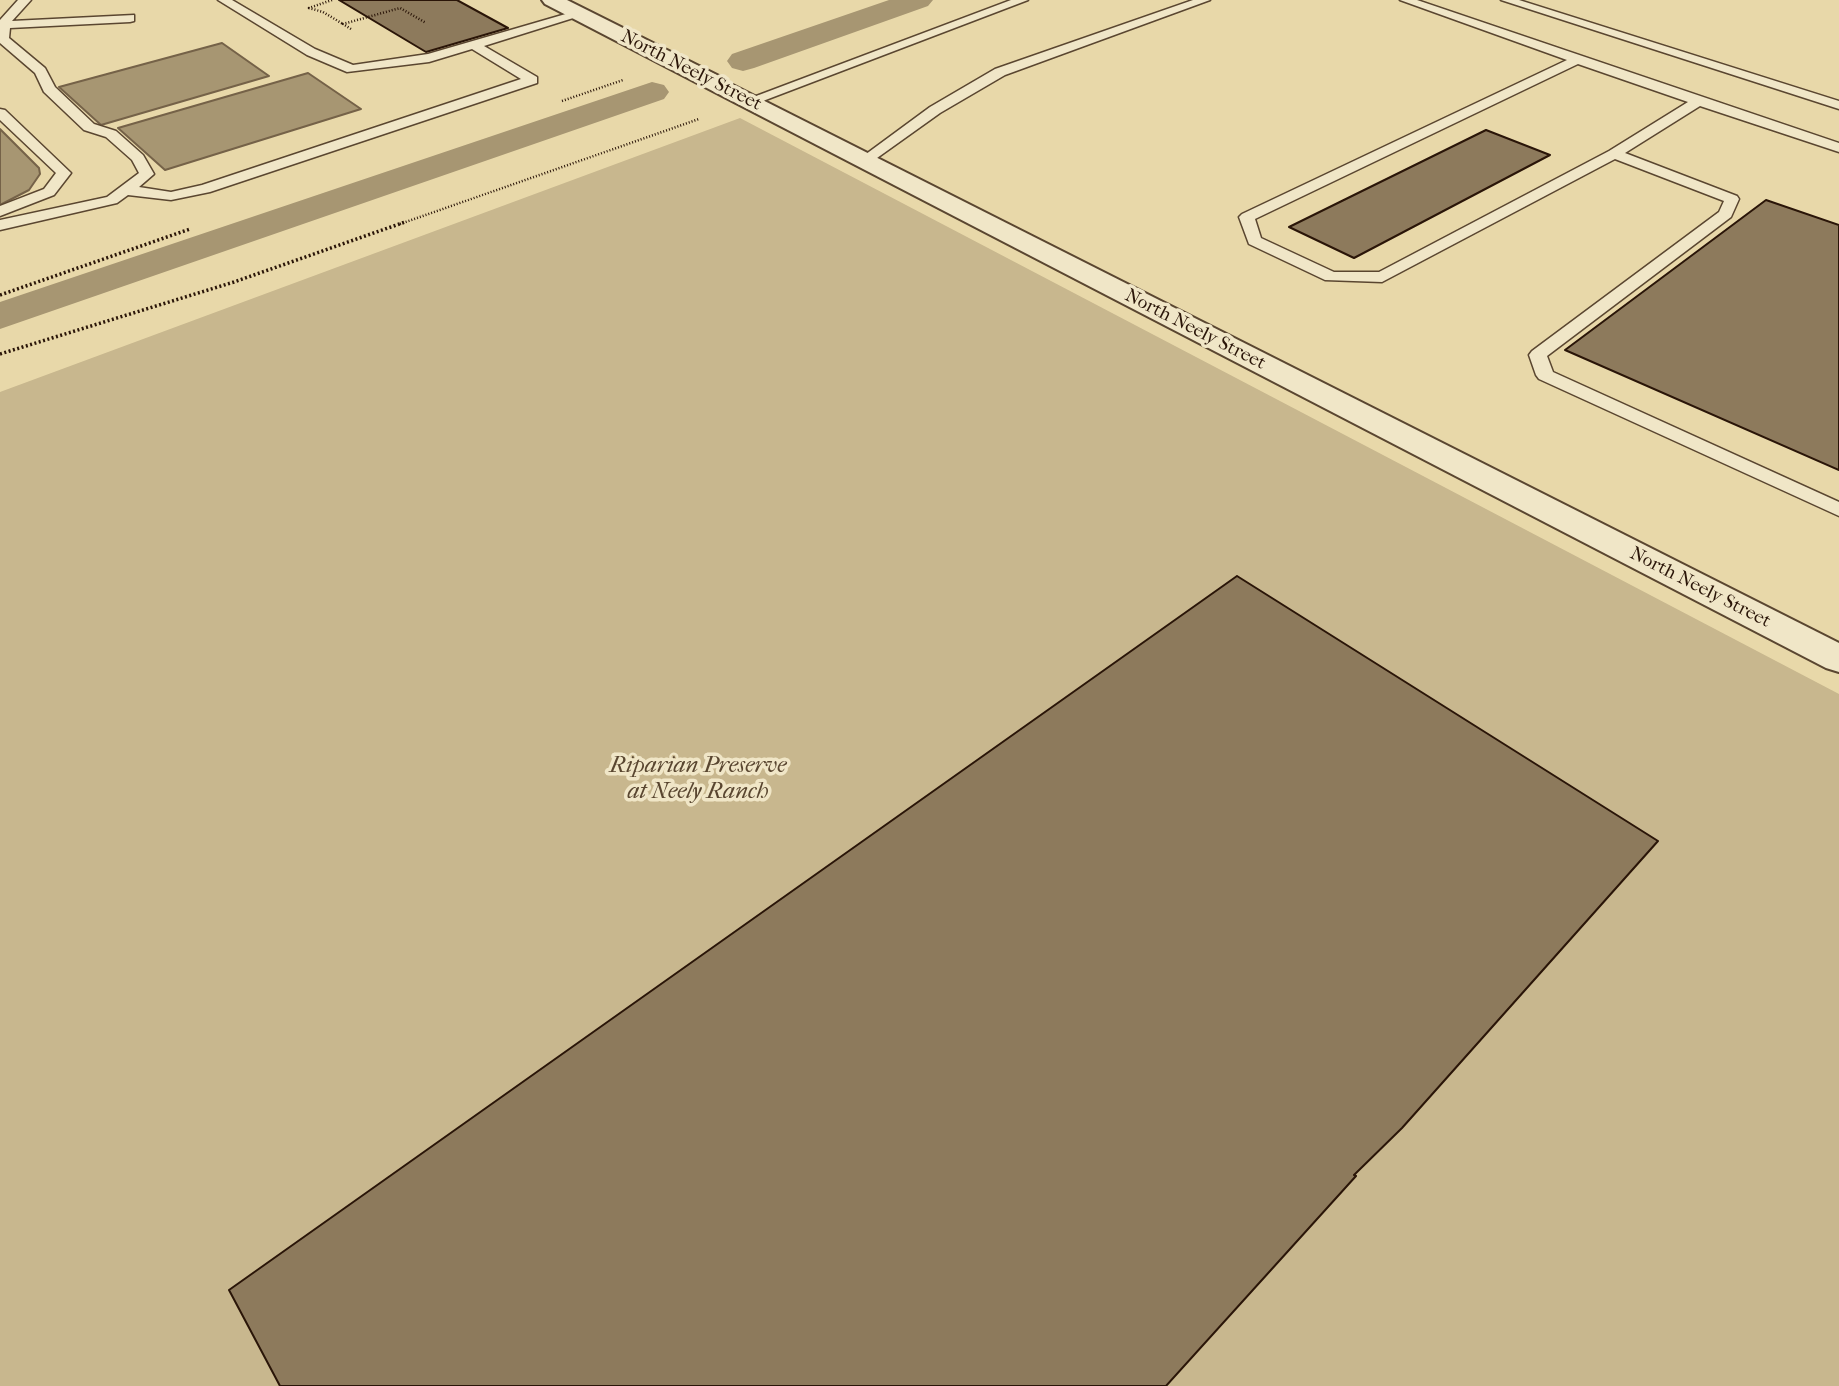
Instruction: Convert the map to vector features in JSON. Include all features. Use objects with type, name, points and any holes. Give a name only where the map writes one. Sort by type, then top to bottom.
[{"type":"street","name":"North Neely Street","points":[[552,0],[1839,659]]},
{"type":"lane","points":[[0,225],[112,201],[147,174],[138,158],[111,134],[89,127],[49,89],[40,72],[3,39],[6,17],[25,0]]},
{"type":"lane","points":[[224,0],[302,47],[352,69],[429,58],[580,15]]},
{"type":"lane","points":[[750,101],[1022,0]]},
{"type":"lane","points":[[865,160],[935,110],[1000,72],[1204,0]]},
{"type":"lane","points":[[1406,0],[1839,148]]},
{"type":"lane","points":[[1507,0],[1839,106]]},
{"type":"lane","points":[[6,17],[130,18]]},
{"type":"lane","points":[[125,190],[171,196],[205,190],[532,80],[473,45]]},
{"type":"lane","points":[[1576,60],[1247,217],[1254,241],[1331,277],[1382,277],[1614,154],[1699,101]]},
{"type":"lane","points":[[0,113],[64,173],[49,192],[0,211]]},
{"type":"lane","points":[[1614,154],[1732,199],[1726,214],[1538,355],[1545,374],[1839,510]]},
{"type":"path","points":[[332,0],[309,8],[323,12],[343,24]]},
{"type":"path","points":[[0,354],[234,282],[750,101]]},
{"type":"green space","name":"Riparian Preserve at Neely Ranch","points":[[740,118],[1839,694],[1839,1386],[0,1386],[0,392]]},
{"type":"shaded area","points":[[222,43],[269,76],[101,125],[59,87]]},
{"type":"shaded area","points":[[308,73],[361,109],[165,170],[118,128]]},
{"type":"shaded area","points":[[0,129],[39,168],[40,174],[29,190],[0,205]]},
{"type":"building","points":[[339,0],[457,0],[508,28],[426,52]]},
{"type":"building","points":[[1486,130],[1550,155],[1354,258],[1289,227]]},
{"type":"building","points":[[1766,200],[1839,225],[1839,470],[1565,350]]},
{"type":"building","points":[[1237,576],[1658,841],[1402,1128],[1354,1175],[1356,1176],[1166,1386],[280,1386],[229,1290]]},
{"type":"waterway","points":[[743,61],[918,0]]},
{"type":"waterway","points":[[0,316],[652,92]]}]
